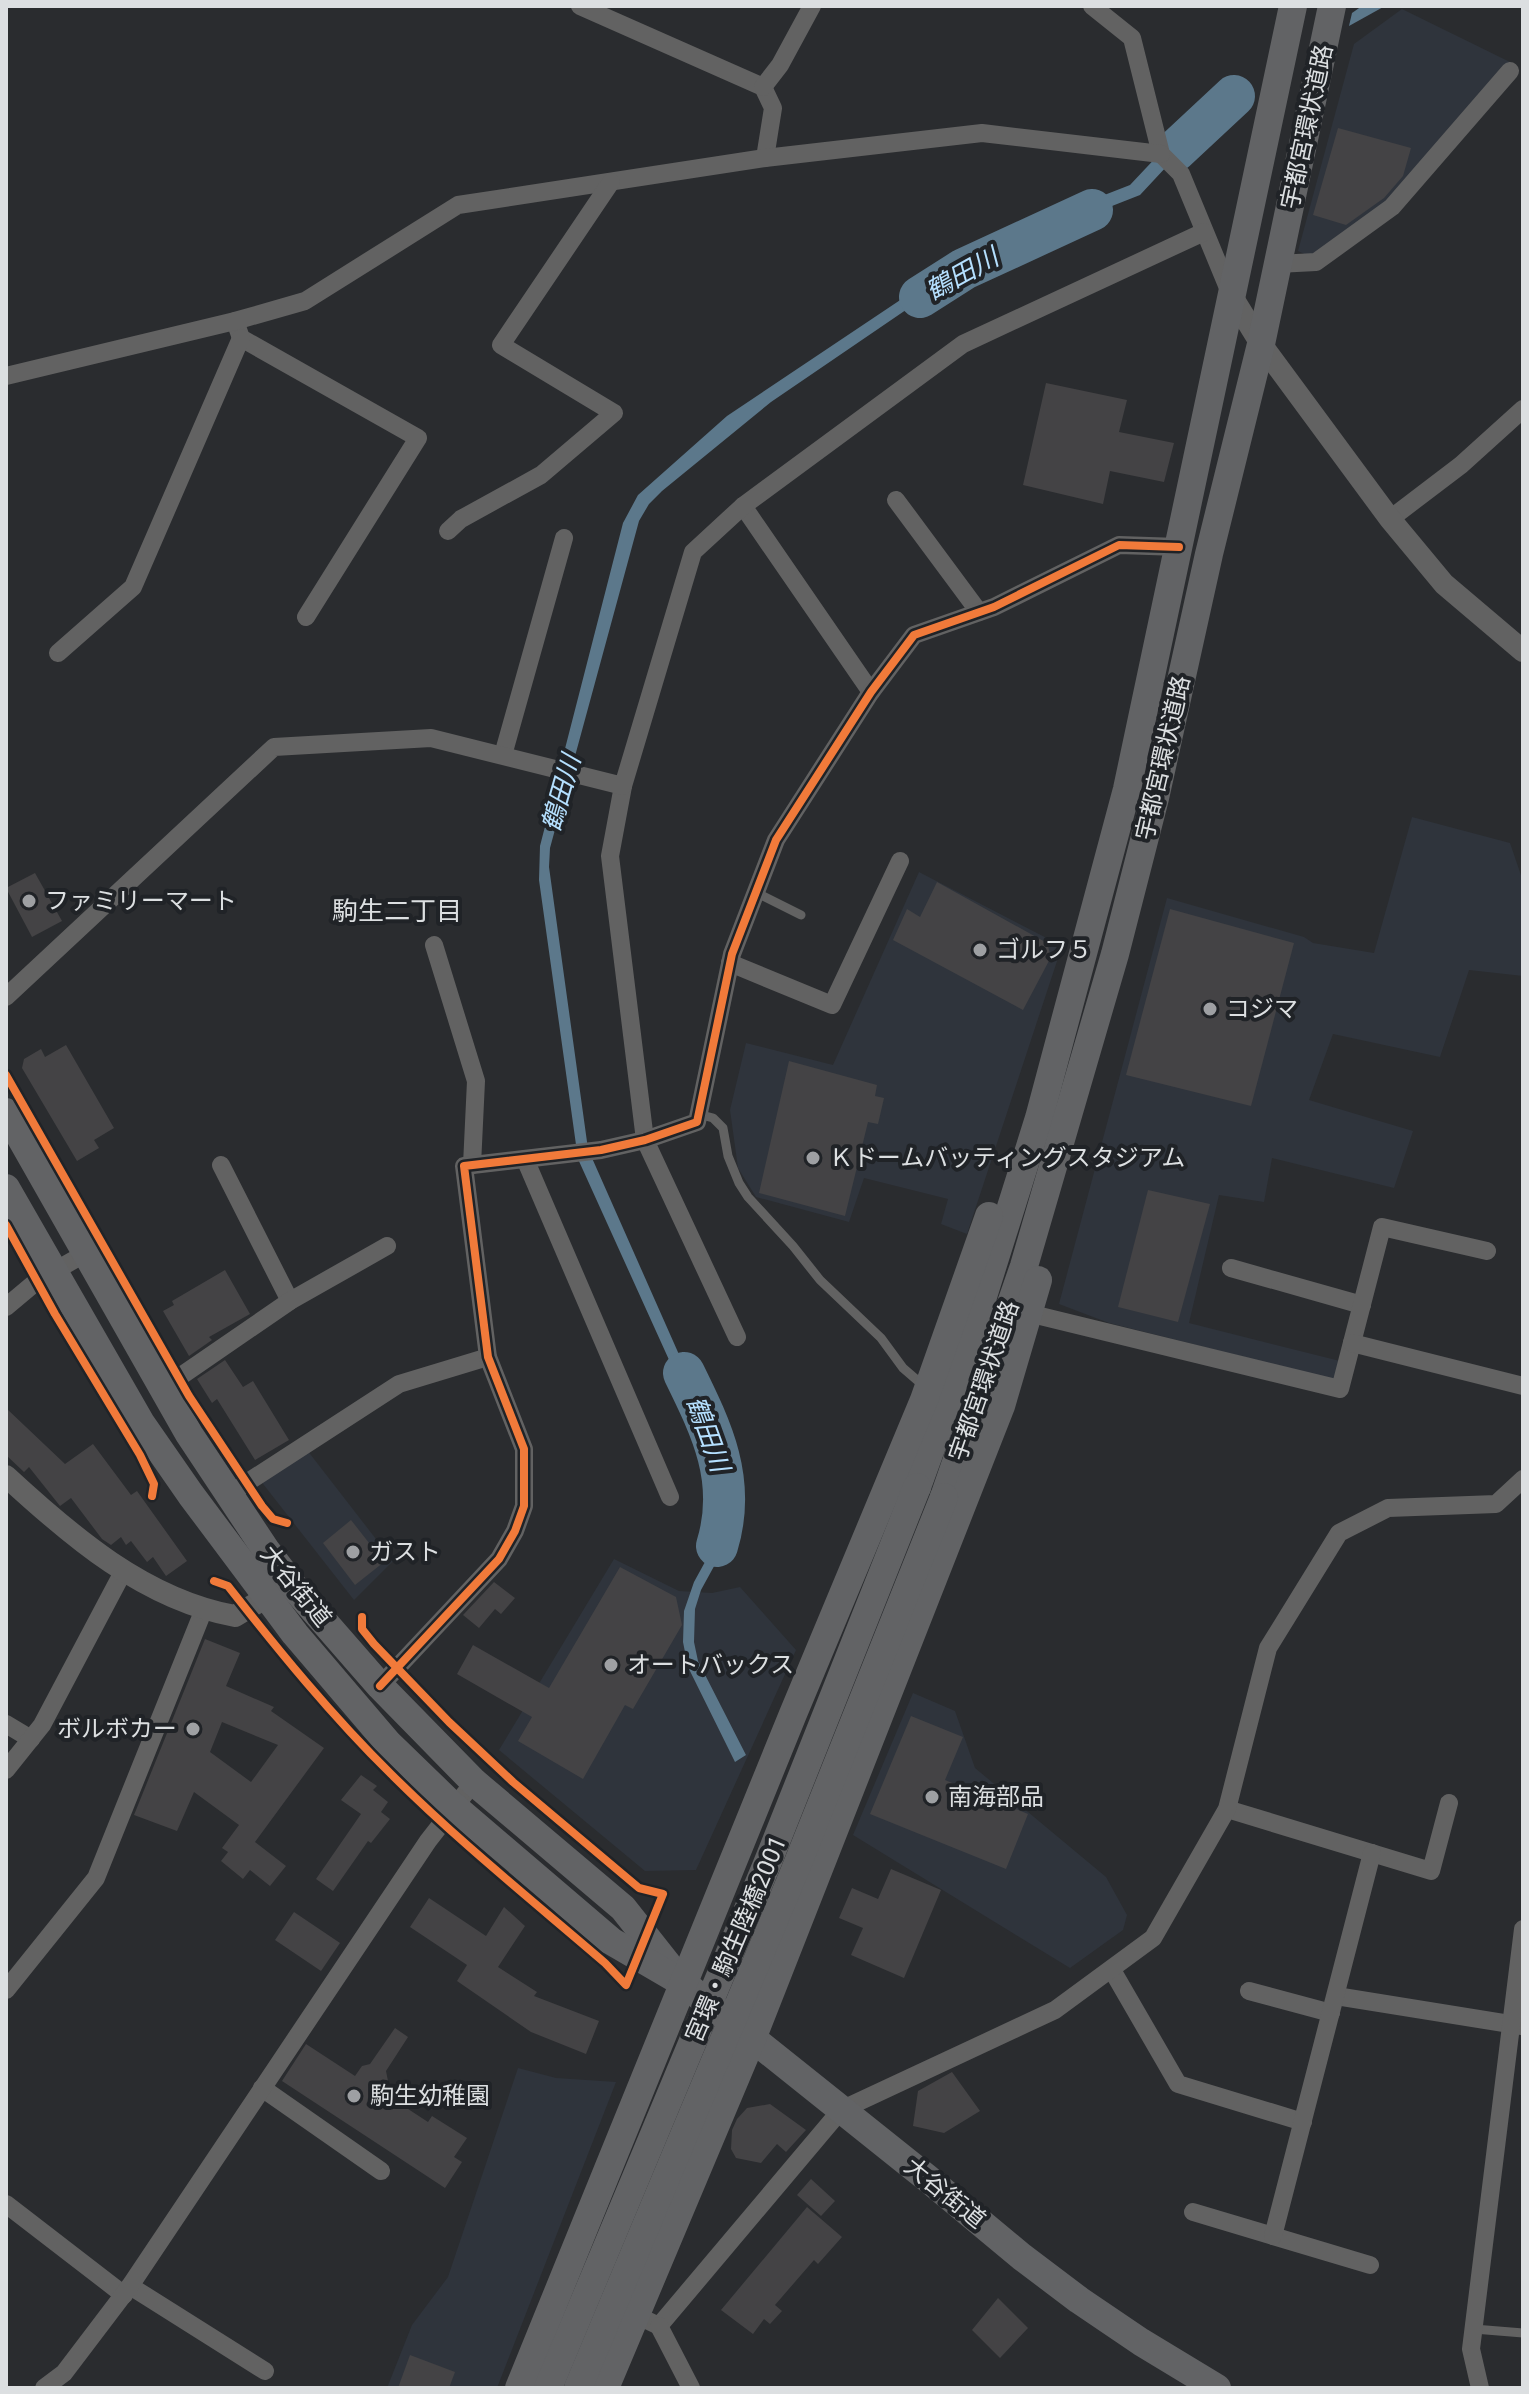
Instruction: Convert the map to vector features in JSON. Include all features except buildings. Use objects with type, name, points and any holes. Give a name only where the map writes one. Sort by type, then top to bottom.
[{"type":"main road","name":"宇都宮環状道路","points":[[944,1497],[1024,1266],[1293,6]]},
{"type":"main road","name":"宇都宮環状道路","points":[[917,1487],[1115,954],[1155,798],[1209,554],[1261,344],[1332,6]]},
{"type":"main road","name":"大谷街道","points":[[6,1112],[162,1389],[228,1495],[298,1592],[380,1686],[474,1782],[623,1908],[683,1983]]},
{"type":"main road","points":[[605,2388],[648,2320],[752,2039],[1001,1406],[1052,1232],[1053,1122]]},
{"type":"main road","points":[[519,2388],[928,1389],[992,1207],[1053,1122]]},
{"type":"main road","name":"大谷街道","points":[[6,1188],[141,1423],[267,1597],[388,1743],[453,1806],[611,1941],[683,1983],[1022,2257],[1092,2309],[1191,2380],[1217,2388]]},
{"type":"main road","name":"宮環・駒生陸橋2001","points":[[548,2388],[767,1864],[917,1487]]},
{"type":"main road","name":"宮環・駒生陸橋2001","points":[[578,2388],[787,1890],[944,1497]]},
{"type":"street","points":[[580,6],[763,87],[773,108],[765,158]]},
{"type":"street","points":[[763,87],[780,65],[812,6]]},
{"type":"street","points":[[1092,6],[1132,38],[1161,154],[1181,174],[1231,295],[1261,344],[1390,519],[1444,584],[1523,651]]},
{"type":"street","points":[[1277,264],[1316,262],[1392,207],[1510,71]]},
{"type":"street","points":[[6,376],[238,330],[305,301],[458,205],[765,158],[982,133],[1161,154]]},
{"type":"street","points":[[448,531],[461,519],[541,475],[614,413],[501,345],[611,182]]},
{"type":"street","points":[[737,1337],[645,1140],[610,856],[623,786],[693,552],[743,506],[963,344],[1204,232]]},
{"type":"street","points":[[238,330],[418,438],[306,617]]},
{"type":"street","points":[[58,653],[133,587],[238,330]]},
{"type":"street","points":[[1390,519],[1461,465],[1523,409]]},
{"type":"street","points":[[896,500],[979,612]]},
{"type":"street","points":[[743,506],[871,692]]},
{"type":"street","points":[[503,755],[564,538]]},
{"type":"street","points":[[380,1686],[499,1559],[515,1531],[524,1506],[524,1449],[488,1357],[464,1166],[601,1150],[645,1140],[697,1122],[730,963],[776,840],[871,692],[914,635],[979,612],[1119,545],[1179,547]]},
{"type":"street","points":[[6,997],[274,747],[431,738],[623,786]]},
{"type":"street","points":[[730,963],[832,1005],[900,861]]},
{"type":"street","points":[[434,945],[476,1081],[472,1165]]},
{"type":"street","points":[[525,1159],[670,1497]]},
{"type":"street","points":[[221,1165],[290,1301]]},
{"type":"street","points":[[1028,1313],[1340,1389],[1382,1227],[1487,1251]]},
{"type":"street","points":[[162,1389],[290,1301],[387,1246]]},
{"type":"street","points":[[6,1307],[37,1281],[86,1253]]},
{"type":"street","points":[[1231,1268],[1362,1305]]},
{"type":"street","points":[[1352,1343],[1523,1386]]},
{"type":"street","points":[[228,1495],[399,1384],[488,1357]]},
{"type":"street","points":[[6,1476],[123,1572],[204,1609],[235,1616],[267,1597]]},
{"type":"street","points":[[691,2388],[648,2320],[841,2110],[1055,2010],[1153,1938],[1227,1809],[1268,1648],[1339,1533],[1388,1508],[1496,1504],[1523,1479]]},
{"type":"street","points":[[6,1770],[42,1725],[123,1572]]},
{"type":"street","points":[[6,1990],[96,1878],[204,1609]]},
{"type":"street","points":[[6,1724],[31,1739]]},
{"type":"street","points":[[44,2388],[64,2373],[127,2290],[453,1806],[474,1782]]},
{"type":"street","points":[[1227,1809],[1431,1871],[1449,1803]]},
{"type":"street","points":[[1273,2236],[1372,1853]]},
{"type":"street","points":[[1480,2388],[1471,2349],[1517,2026],[1523,1929]]},
{"type":"street","points":[[1112,1970],[1178,2084],[1303,2122]]},
{"type":"street","points":[[1249,1991],[1517,2026]]},
{"type":"street","points":[[262,2088],[381,2171]]},
{"type":"street","points":[[6,2204],[127,2290],[265,2371]]},
{"type":"street","points":[[1193,2212],[1370,2265]]},
{"type":"lane","points":[[755,892],[801,915]]},
{"type":"lane","points":[[698,1114],[713,1118],[723,1128],[728,1156],[748,1197],[820,1280],[881,1338],[903,1368],[928,1389]]},
{"type":"lane","points":[[1474,2329],[1523,2333]]},
{"type":"shaded area","points":[[1402,9],[1510,62],[1388,203],[1313,258],[1298,251],[1354,44]]},
{"type":"shaded area","points":[[1412,817],[1510,843],[1523,881],[1523,976],[1469,970],[1440,1057],[1333,1034],[1309,1100],[1413,1131],[1394,1188],[1272,1158],[1264,1202],[1219,1195],[1189,1323],[1340,1361],[1335,1380],[1109,1323],[1059,1304],[1167,898],[1304,937],[1313,943],[1374,953]]},
{"type":"shaded area","points":[[919,872],[1062,946],[967,1234],[941,1224],[948,1199],[864,1178],[849,1222],[756,1197],[738,1168],[730,1110],[746,1043],[833,1065]]},
{"type":"shaded area","points":[[307,1450],[393,1561],[354,1600],[260,1480]]},
{"type":"shaded area","points":[[614,1559],[679,1591],[712,1593],[740,1587],[796,1650],[696,1870],[645,1871],[499,1750]]},
{"type":"shaded area","points":[[913,1693],[955,1711],[975,1768],[1106,1877],[1127,1915],[1123,1930],[1070,1968],[853,1835]]},
{"type":"shaded area","points":[[518,2068],[556,2078],[616,2082],[497,2388],[387,2388],[412,2325],[448,2277]]},
{"type":"water","points":[[1362,6],[1385,6],[1349,26],[1352,13]]},
{"type":"water","points":[[1226,83],[1236,92],[1140,195],[985,256],[771,402],[662,491],[649,504],[639,521],[550,848],[549,867],[588,1149],[708,1420],[723,1479],[728,1505],[727,1526],[718,1559],[701,1590],[695,1609],[694,1642],[698,1661],[746,1755],[735,1762],[688,1667],[683,1642],[684,1611],[694,1582],[711,1551],[719,1523],[718,1496],[699,1426],[578,1159],[539,880],[540,846],[623,523],[638,495],[727,416],[966,256],[1012,231],[1130,185]]},
{"type":"waterway","name":"鶴田川","points":[[1175,151],[1234,96]]},
{"type":"waterway","name":"鶴田川","points":[[920,297],[964,269],[1092,210]]},
{"type":"waterway","name":"鶴田川","points":[[684,1373],[712,1436],[723,1478],[724,1500],[717,1546]]},
{"type":"cycle path","points":[[380,1686],[499,1559],[515,1531],[524,1506],[524,1449],[488,1357],[464,1166],[601,1150],[645,1140],[697,1122],[732,954],[776,840],[871,692],[914,635],[994,607],[1119,545],[1179,547]]},
{"type":"cycle path","points":[[6,1075],[189,1396],[262,1506],[273,1519],[287,1523]]},
{"type":"cycle path","points":[[6,1225],[55,1314],[140,1455],[154,1484],[152,1496]]},
{"type":"cycle path","points":[[214,1581],[228,1586],[306,1683],[416,1799],[605,1963],[626,1985],[663,1894],[639,1888],[513,1782],[449,1722],[374,1644],[362,1629],[362,1617]]},
{"type":"place","name":"ファミリーマート","points":[[29,901]]},
{"type":"place","name":"ゴルフ５","points":[[980,950]]},
{"type":"place","name":"コジマ","points":[[1210,1009]]},
{"type":"place","name":"Ｋドームバッティングスタジアム","points":[[813,1158]]},
{"type":"place","name":"ガスト","points":[[353,1552]]},
{"type":"place","name":"オートバックス","points":[[611,1665]]},
{"type":"place","name":"ボルボカー","points":[[193,1729]]},
{"type":"place","name":"南海部品","points":[[932,1797]]},
{"type":"place","name":"駒生幼稚園","points":[[354,2096]]},
{"type":"district","name":"駒生二丁目","points":[[397,911]]}]
